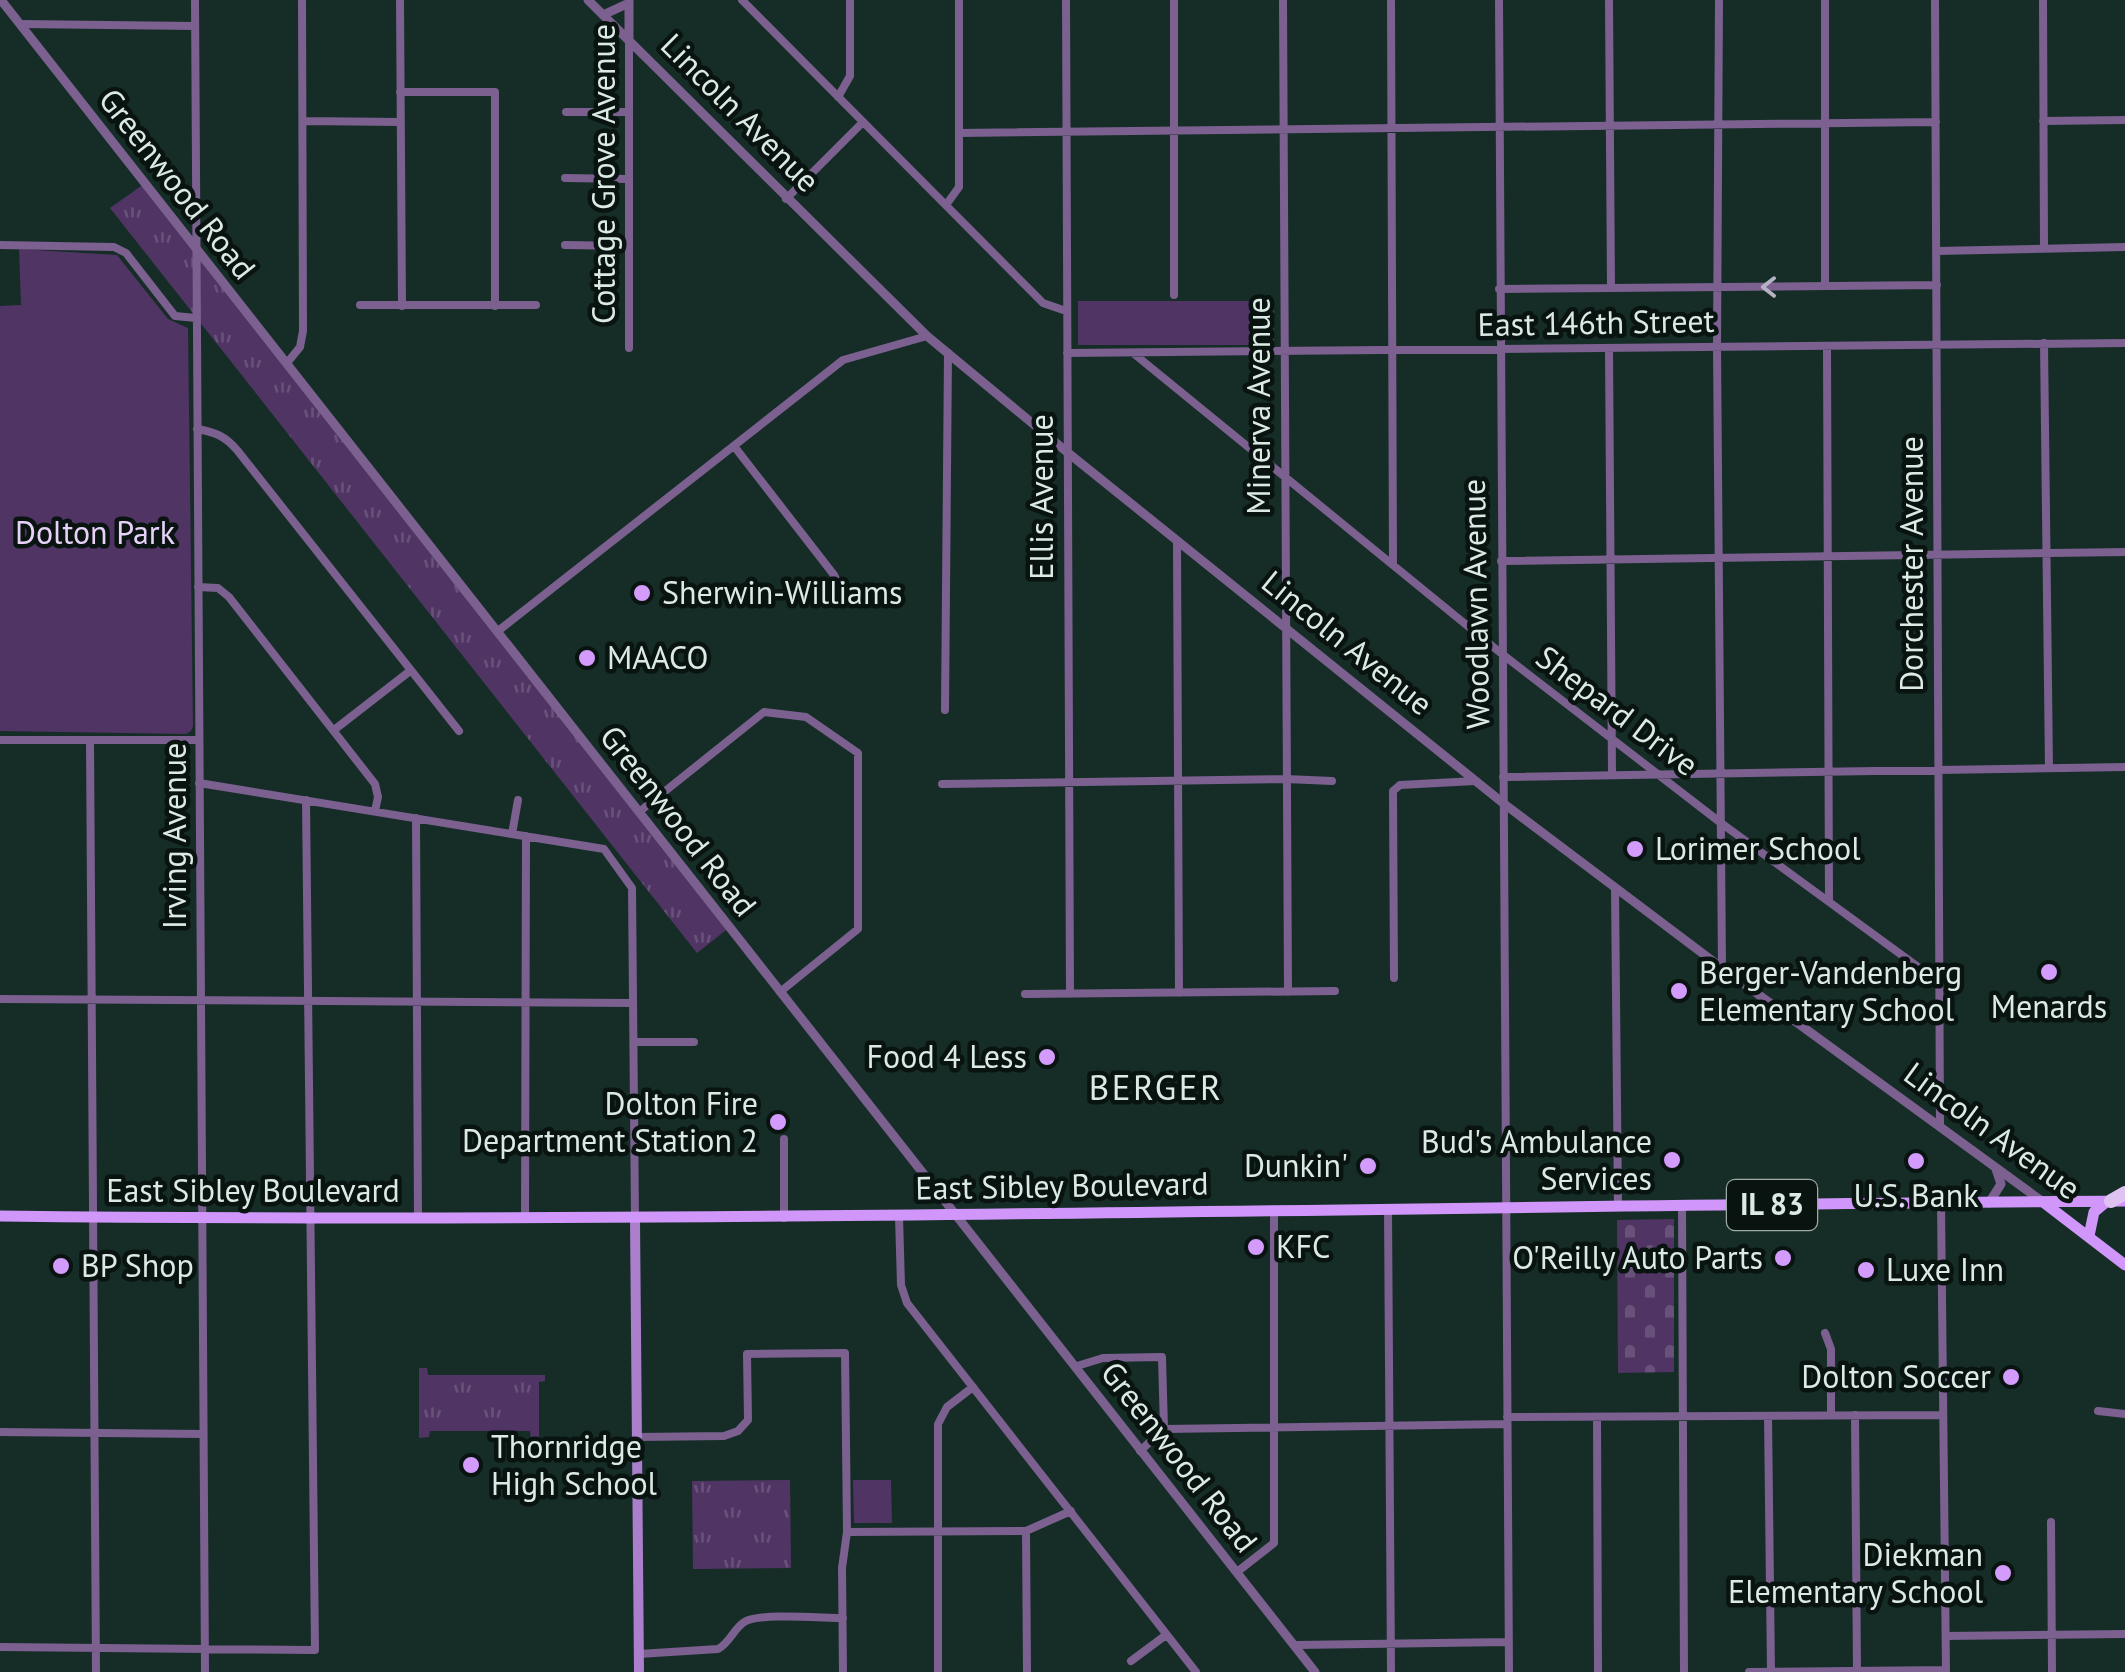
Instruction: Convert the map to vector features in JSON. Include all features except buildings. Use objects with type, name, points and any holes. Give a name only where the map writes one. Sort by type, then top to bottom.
[{"type":"main road","name":"East Sibley Boulevard","points":[[0,1216],[784,1218],[2117,1199]]},
{"type":"main road","points":[[2088,1236],[2094,1212],[2117,1199]]},
{"type":"main road","name":"Lincoln Avenue","points":[[2044,1202],[2125,1264]]},
{"type":"main road","points":[[635,1219],[639,1672]]},
{"type":"street","name":"Greenwood Road","points":[[1,0],[1315,1672]]},
{"type":"street","name":"Irving Avenue","points":[[196,0],[205,1672]]},
{"type":"street","points":[[287,363],[300,347],[303,331],[302,0]]},
{"type":"street","points":[[400,0],[402,306]]},
{"type":"street","name":"Lincoln Avenue","points":[[588,0],[786,199],[948,354],[1503,803],[2044,1202]]},
{"type":"street","points":[[742,0],[1044,302],[1066,311]]},
{"type":"street","points":[[838,96],[850,76],[850,0]]},
{"type":"street","points":[[946,204],[960,187],[959,0]]},
{"type":"street","name":"Ellis Avenue","points":[[1066,0],[1070,994]]},
{"type":"street","points":[[1174,0],[1174,296]]},
{"type":"street","name":"Minerva Avenue","points":[[1283,0],[1288,992]]},
{"type":"street","points":[[1391,0],[1393,564]]},
{"type":"street","name":"Woodlawn Avenue","points":[[1499,0],[1508,1672]]},
{"type":"street","points":[[1609,0],[1611,288]]},
{"type":"street","points":[[1719,0],[1716,347],[1722,968]]},
{"type":"street","points":[[1825,0],[1826,286]]},
{"type":"street","name":"Dorchester Avenue","points":[[1935,0],[1940,1127]]},
{"type":"street","points":[[2043,0],[2044,248]]},
{"type":"street","points":[[604,15],[629,2]]},
{"type":"street","name":"Cottage Grove Avenue","points":[[629,2],[629,348]]},
{"type":"street","points":[[20,24],[195,26]]},
{"type":"street","points":[[400,92],[495,92],[495,306]]},
{"type":"street","points":[[566,112],[628,112]]},
{"type":"street","points":[[2043,121],[2125,120]]},
{"type":"street","points":[[303,122],[400,122]]},
{"type":"street","points":[[786,199],[863,122]]},
{"type":"street","points":[[959,132],[1936,122]]},
{"type":"street","points":[[565,178],[628,179]]},
{"type":"street","points":[[0,245],[121,249],[175,316],[196,318]]},
{"type":"street","points":[[565,245],[628,246]]},
{"type":"street","points":[[1936,251],[2125,248]]},
{"type":"street","points":[[1499,288],[1936,286]]},
{"type":"street","points":[[360,306],[536,305]]},
{"type":"street","points":[[498,631],[843,360],[927,336]]},
{"type":"street","name":"East 146th Street","points":[[1066,353],[2125,343]]},
{"type":"street","points":[[2044,344],[2048,768]]},
{"type":"street","points":[[1827,346],[1829,901]]},
{"type":"street","points":[[1609,348],[1612,775]]},
{"type":"street","name":"Shepard Drive","points":[[1134,352],[1502,654],[1721,823],[1940,983]]},
{"type":"street","points":[[946,710],[948,354]]},
{"type":"street","points":[[197,429],[215,432],[237,450],[458,732]]},
{"type":"street","points":[[734,446],[830,570],[846,600]]},
{"type":"street","points":[[1177,543],[1179,993]]},
{"type":"street","points":[[1501,561],[2125,552]]},
{"type":"street","points":[[198,588],[218,588],[230,598],[374,784],[378,797],[375,811]]},
{"type":"street","points":[[334,730],[410,671]]},
{"type":"street","points":[[639,812],[764,712],[806,717],[858,753],[858,929],[780,992]]},
{"type":"street","points":[[0,740],[199,740]]},
{"type":"street","points":[[90,740],[96,1672]]},
{"type":"street","points":[[1503,777],[2125,767]]},
{"type":"street","points":[[942,784],[1286,778],[1332,781]]},
{"type":"street","points":[[1394,978],[1392,796],[1400,785],[1475,781]]},
{"type":"street","points":[[199,783],[604,849],[632,888],[635,1219]]},
{"type":"street","points":[[0,1647],[314,1650],[306,800]]},
{"type":"street","points":[[512,834],[518,800]]},
{"type":"street","points":[[416,818],[418,1219]]},
{"type":"street","points":[[525,1219],[526,836]]},
{"type":"street","points":[[1615,888],[1618,1206]]},
{"type":"street","points":[[1026,994],[1335,992]]},
{"type":"street","points":[[0,999],[633,1004]]},
{"type":"street","points":[[634,1042],[694,1042]]},
{"type":"street","points":[[784,1139],[784,1218]]},
{"type":"street","points":[[1990,1203],[2002,1184],[1994,1167]]},
{"type":"street","points":[[1749,1672],[1946,1671],[1941,1204]]},
{"type":"street","points":[[1682,1206],[1684,1672]]},
{"type":"street","points":[[1388,1210],[1391,1672]]},
{"type":"street","points":[[1237,1572],[1274,1543],[1274,1211]]},
{"type":"street","points":[[898,1216],[901,1285],[907,1303],[1196,1672]]},
{"type":"street","points":[[1825,1333],[1830,1348],[1831,1416]]},
{"type":"street","points":[[637,1437],[724,1436],[738,1431],[748,1420],[748,1354],[845,1353],[847,1532],[842,1568],[843,1672]]},
{"type":"street","points":[[1077,1366],[1103,1358],[1162,1357],[1164,1429]]},
{"type":"street","points":[[938,1672],[938,1424],[947,1407],[973,1387]]},
{"type":"street","points":[[2098,1411],[2125,1414]]},
{"type":"street","points":[[1855,1415],[1856,1671]]},
{"type":"street","points":[[1140,1451],[1164,1429],[1392,1426],[1596,1417],[1943,1415]]},
{"type":"street","points":[[1768,1416],[1771,1672]]},
{"type":"street","points":[[1596,1417],[1598,1672]]},
{"type":"street","points":[[0,1432],[203,1434]]},
{"type":"street","points":[[847,1532],[1026,1531],[1071,1511]]},
{"type":"street","points":[[2051,1522],[2052,1672]]},
{"type":"street","points":[[1026,1531],[1027,1672]]},
{"type":"street","points":[[639,1654],[718,1649],[725,1646],[738,1627],[753,1619],[842,1618]]},
{"type":"street","points":[[1946,1636],[2125,1634]]},
{"type":"street","points":[[1131,1662],[1166,1635]]},
{"type":"street","points":[[1296,1645],[1508,1642]]},
{"type":"green space","points":[[144,184],[730,927],[697,953],[110,208]]},
{"type":"green space","name":"Dolton Park","points":[[19,249],[117,255],[168,319],[188,328],[193,726],[186,734],[0,731],[0,306],[21,305]]},
{"type":"green space","points":[[1078,301],[1274,301],[1274,345],[1078,345]]},
{"type":"green space","points":[[1674,1219],[1674,1372],[1618,1373],[1617,1220]]},
{"type":"green space","points":[[419,1368],[427,1368],[428,1375],[545,1375],[545,1381],[539,1382],[539,1439],[531,1439],[530,1431],[430,1431],[429,1437],[419,1438]]},
{"type":"green space","points":[[790,1480],[791,1568],[693,1569],[692,1481]]},
{"type":"green space","points":[[853,1480],[891,1480],[892,1523],[854,1523]]},
{"type":"place","name":"Sherwin-Williams","points":[[642,593]]},
{"type":"place","name":"MAACO","points":[[587,658]]},
{"type":"place","name":"Lorimer School","points":[[1635,849]]},
{"type":"place","name":"Menards","points":[[2049,972]]},
{"type":"place","name":"Berger-Vandenberg Elementary School","points":[[1679,991]]},
{"type":"place","name":"Food 4 Less","points":[[1047,1057]]},
{"type":"place","name":"Dolton Fire Department Station 2","points":[[778,1122]]},
{"type":"place","name":"Bud's Ambulance Services","points":[[1672,1160]]},
{"type":"place","name":"U.S. Bank","points":[[1916,1161]]},
{"type":"place","name":"Dunkin'","points":[[1368,1166]]},
{"type":"place","name":"KFC","points":[[1256,1247]]},
{"type":"place","name":"O'Reilly Auto Parts","points":[[1783,1258]]},
{"type":"place","name":"BP Shop","points":[[61,1266]]},
{"type":"place","name":"Luxe Inn","points":[[1866,1270]]},
{"type":"place","name":"Dolton Soccer","points":[[2011,1377]]},
{"type":"place","name":"Thornridge High School","points":[[471,1465]]},
{"type":"place","name":"Diekman Elementary School","points":[[2003,1573]]},
{"type":"district","name":"BERGER","points":[[1156,1088]]}]
